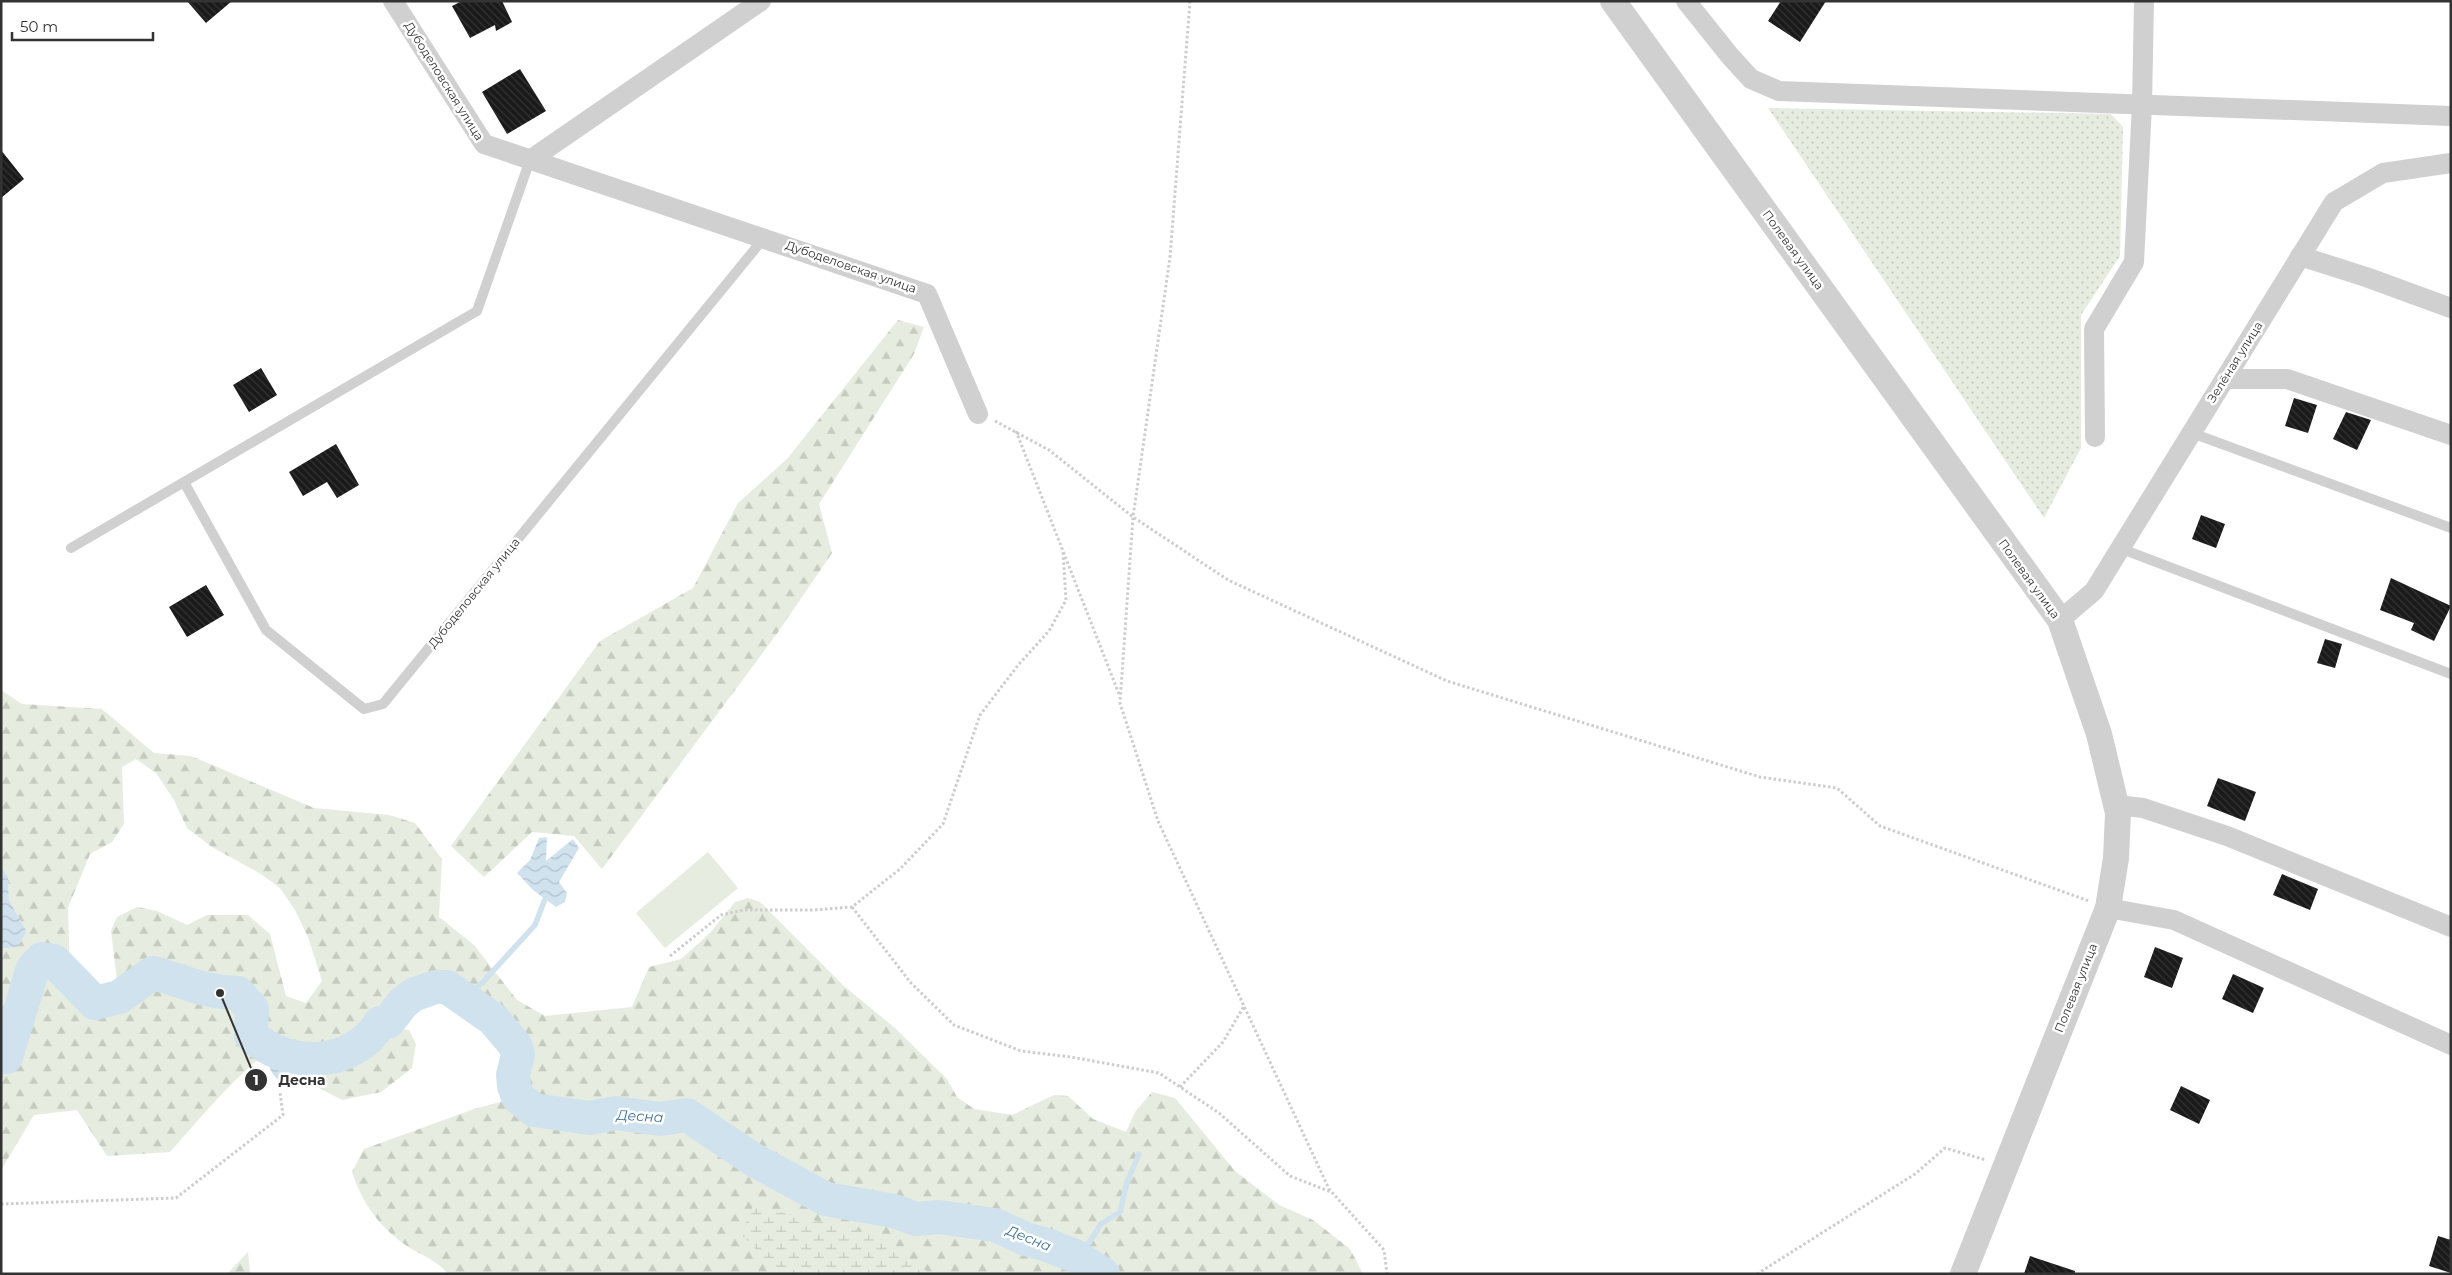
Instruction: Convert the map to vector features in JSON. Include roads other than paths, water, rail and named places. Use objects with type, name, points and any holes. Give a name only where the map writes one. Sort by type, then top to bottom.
[{"type":"street","name":"Дубоделовская улица","points":[[393,1],[484,144],[764,237],[927,294],[978,414]]},
{"type":"street","points":[[530,160],[761,1]]},
{"type":"street","name":"Полевая улица","points":[[1613,1],[2060,620],[2099,734],[2118,813],[2116,858],[2108,908],[1963,1274]]},
{"type":"street","points":[[1686,1],[1751,79],[1779,91],[2451,116]]},
{"type":"street","points":[[2095,437],[2094,329],[2134,262],[2142,105],[2144,1]]},
{"type":"street","name":"Зелёная улица","points":[[2060,620],[2094,591],[2122,549],[2334,202],[2383,172],[2451,163]]},
{"type":"street","points":[[2300,256],[2366,277],[2451,308]]},
{"type":"street","points":[[2225,379],[2287,379],[2451,435]]},
{"type":"street","points":[[2116,805],[2143,808],[2227,836],[2451,927]]},
{"type":"street","points":[[2108,908],[2174,920],[2451,1045]]},
{"type":"lane","points":[[71,548],[477,311],[530,160]]},
{"type":"lane","name":"Дубоделовская улица","points":[[184,482],[266,630],[364,709],[383,704],[764,237]]},
{"type":"lane","points":[[2192,433],[2451,528]]},
{"type":"lane","points":[[2122,549],[2451,674]]},
{"type":"water","points":[[547,837],[546,861],[573,839],[579,848],[559,882],[567,893],[565,902],[556,907],[533,890],[517,873],[530,860],[539,838]]},
{"type":"water","points":[[1,867],[8,876],[9,900],[27,932],[17,947],[1,949]]},
{"type":"water","points":[[269,1050],[292,1058],[291,1077],[281,1082],[274,1076],[269,1064]]},
{"type":"waterway","points":[[464,998],[483,982],[535,925],[545,899]]},
{"type":"waterway","name":"Десна","points":[[1,1057],[6,1057],[33,968],[42,959],[54,961],[95,1003],[119,997],[153,973],[205,989],[238,993],[252,1009],[251,1035],[266,1046],[283,1054],[301,1058],[319,1059],[337,1055],[354,1048],[368,1038],[380,1023],[388,1022],[403,1003],[413,995],[435,987],[447,987],[493,1019],[515,1045],[518,1055],[513,1075],[514,1086],[518,1097],[534,1110],[590,1118],[616,1113],[660,1119],[687,1115],[754,1160],[826,1199],[894,1211],[916,1219],[939,1217],[995,1225],[1026,1239],[1075,1256],[1103,1274]]},
{"type":"waterway","points":[[1068,1255],[1089,1243],[1101,1224],[1120,1212],[1127,1182],[1139,1154]]},
{"type":"place","name":"Десна","points":[[220,993]]}]
